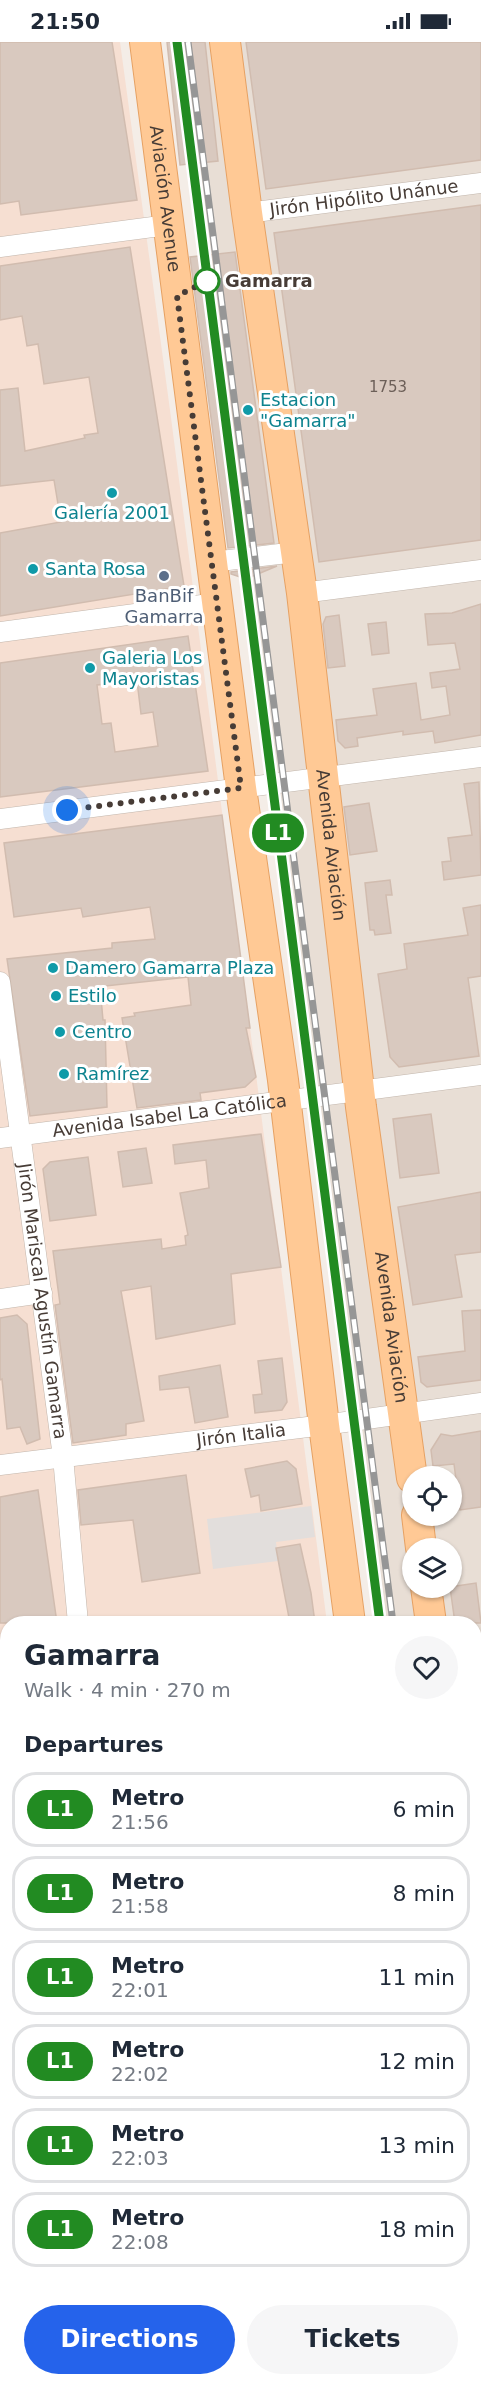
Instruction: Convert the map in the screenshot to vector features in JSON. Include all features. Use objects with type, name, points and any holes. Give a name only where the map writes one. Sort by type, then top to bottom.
[{"type":"main road","name":"Aviación Avenue","points":[[145,42],[217,603]]},
{"type":"main road","points":[[225,42],[247,213]]},
{"type":"main road","name":"Avenida Aviación","points":[[247,213],[302,593],[359,1090],[411,1466]]},
{"type":"main road","points":[[217,603],[285,1101],[349,1616]]},
{"type":"main road","points":[[428,1598],[430,1616]]},
{"type":"street","name":"Jirón Hipólito Unánue","points":[[247,213],[481,183]]},
{"type":"street","points":[[0,247],[168,225]]},
{"type":"street","points":[[212,561],[296,552]]},
{"type":"street","points":[[302,593],[481,570]]},
{"type":"street","points":[[0,632],[217,603]]},
{"type":"street","points":[[0,819],[481,757]]},
{"type":"street","name":"Jirón Mariscal Agustín Gamarra","points":[[0,986],[63,1457],[77,1616]]},
{"type":"street","name":"Avenida Isabel La Católica","points":[[0,1138],[481,1075]]},
{"type":"street","points":[[0,1299],[42,1293]]},
{"type":"street","name":"Jirón Italia","points":[[0,1465],[481,1403]]},
{"type":"shaded area","points":[[0,42],[120,42],[170,410],[326,1616],[0,1616]]},
{"type":"shaded area","points":[[184,42],[481,42],[481,1616],[386,1616],[307,1017]]},
{"type":"shaded area","points":[[311,1506],[315,1537],[276,1542],[278,1561],[213,1569],[207,1519]]},
{"type":"building","points":[[0,42],[112,42],[137,200],[21,215],[19,201],[0,204]]},
{"type":"building","points":[[167,42],[205,42],[218,161],[180,165]]},
{"type":"building","points":[[246,42],[481,42],[481,160],[266,189]]},
{"type":"building","points":[[481,205],[481,540],[319,562],[274,233]]},
{"type":"building","points":[[130,247],[184,586],[0,616],[0,533],[61,522],[54,480],[0,486],[0,390],[18,388],[25,451],[98,433],[89,377],[44,384],[38,344],[27,346],[22,316],[0,320],[0,266]]},
{"type":"building","points":[[235,252],[274,543],[228,548],[190,257]]},
{"type":"building","points":[[277,566],[246,579],[231,574],[231,572]]},
{"type":"building","points":[[481,604],[481,735],[435,743],[433,731],[403,735],[403,731],[357,738],[358,746],[345,748],[338,741],[336,720],[377,715],[373,689],[416,683],[421,720],[450,715],[446,686],[432,688],[430,673],[460,669],[455,643],[428,645],[425,614],[452,613]]},
{"type":"building","points":[[339,615],[345,666],[328,668],[323,624],[326,617]]},
{"type":"building","points":[[386,622],[389,653],[372,655],[368,624]]},
{"type":"building","points":[[188,636],[208,771],[0,797],[0,663]],"holes":[[[137,681],[141,714],[153,712],[158,746],[115,752],[111,723],[102,724],[97,685]]]},
{"type":"building","points":[[479,782],[481,875],[444,880],[442,862],[451,861],[448,838],[472,835],[464,784]]},
{"type":"building","points":[[369,803],[377,851],[350,855],[344,807]]},
{"type":"building","points":[[222,815],[250,1028],[246,1028],[256,1077],[245,1087],[200,1093],[201,1100],[137,1108],[122,1018],[135,1016],[134,1013],[191,1005],[188,977],[105,986],[100,987],[103,1020],[105,1020],[107,1107],[30,1116],[7,959],[112,948],[112,943],[155,939],[150,907],[83,917],[81,908],[14,917],[4,843]]},
{"type":"building","points":[[390,880],[392,895],[386,895],[391,933],[375,935],[374,930],[370,930],[365,883]]},
{"type":"building","points":[[481,905],[481,976],[468,978],[479,1056],[399,1067],[390,1057],[378,974],[407,969],[404,944],[468,935],[463,908]]},
{"type":"building","points":[[431,1114],[439,1173],[400,1178],[393,1119]]},
{"type":"building","points":[[261,1134],[281,1267],[231,1274],[235,1324],[156,1339],[151,1286],[121,1291],[144,1421],[126,1424],[126,1435],[73,1443],[55,1305],[60,1304],[53,1251],[161,1239],[162,1249],[186,1245],[185,1236],[188,1235],[180,1193],[209,1188],[206,1160],[175,1164],[173,1145]]},
{"type":"building","points":[[146,1148],[152,1183],[123,1187],[118,1152]]},
{"type":"building","points":[[88,1157],[96,1215],[50,1221],[43,1169],[50,1162]]},
{"type":"building","points":[[481,1192],[481,1252],[455,1255],[462,1297],[413,1305],[398,1207]]},
{"type":"building","points":[[481,1310],[481,1380],[427,1387],[421,1382],[418,1357],[465,1351],[462,1311]]},
{"type":"building","points":[[17,1315],[27,1324],[40,1439],[27,1444],[20,1427],[7,1429],[2,1379],[0,1380],[0,1318]]},
{"type":"building","points":[[282,1358],[287,1402],[282,1410],[255,1413],[253,1395],[262,1394],[258,1361]]},
{"type":"building","points":[[220,1365],[228,1417],[195,1423],[189,1387],[160,1390],[159,1376]]},
{"type":"building","points":[[481,1431],[481,1507],[462,1510],[462,1466],[454,1466],[454,1464],[433,1466],[431,1450],[441,1434],[452,1436]]},
{"type":"building","points":[[287,1461],[296,1469],[302,1504],[261,1511],[259,1495],[251,1497],[245,1469]]},
{"type":"building","points":[[186,1475],[200,1573],[142,1582],[133,1520],[81,1525],[78,1490]]},
{"type":"building","points":[[38,1490],[56,1616],[0,1616],[0,1497]]},
{"type":"building","points":[[300,1544],[314,1616],[289,1616],[276,1548]]},
{"type":"building","points":[[476,1583],[480,1616],[454,1616],[452,1598],[462,1598],[462,1585]]},
{"type":"railway","points":[[177,42],[379,1616]]},
{"type":"railway","points":[[188,42],[392,1616]]},
{"type":"metro line","name":"L1","points":[[177,42],[379,1616]]},
{"type":"place","name":"Gamarra","points":[[207,281]]},
{"type":"place","name":"Estacion \"Gamarra\"","points":[[248,410]]},
{"type":"place","name":"Galería 2001","points":[[112,493]]},
{"type":"place","name":"Santa Rosa","points":[[33,569]]},
{"type":"place","name":"BanBif Gamarra","points":[[164,576]]},
{"type":"place","name":"Galeria Los Mayoristas","points":[[90,668]]},
{"type":"place","name":"Damero Gamarra Plaza","points":[[53,968]]},
{"type":"place","name":"Estilo","points":[[56,996]]},
{"type":"place","name":"Centro","points":[[60,1032]]},
{"type":"place","name":"Ramírez","points":[[64,1074]]},
{"type":"route","points":[[67,810],[241,788],[177,296],[207,281]]}]
